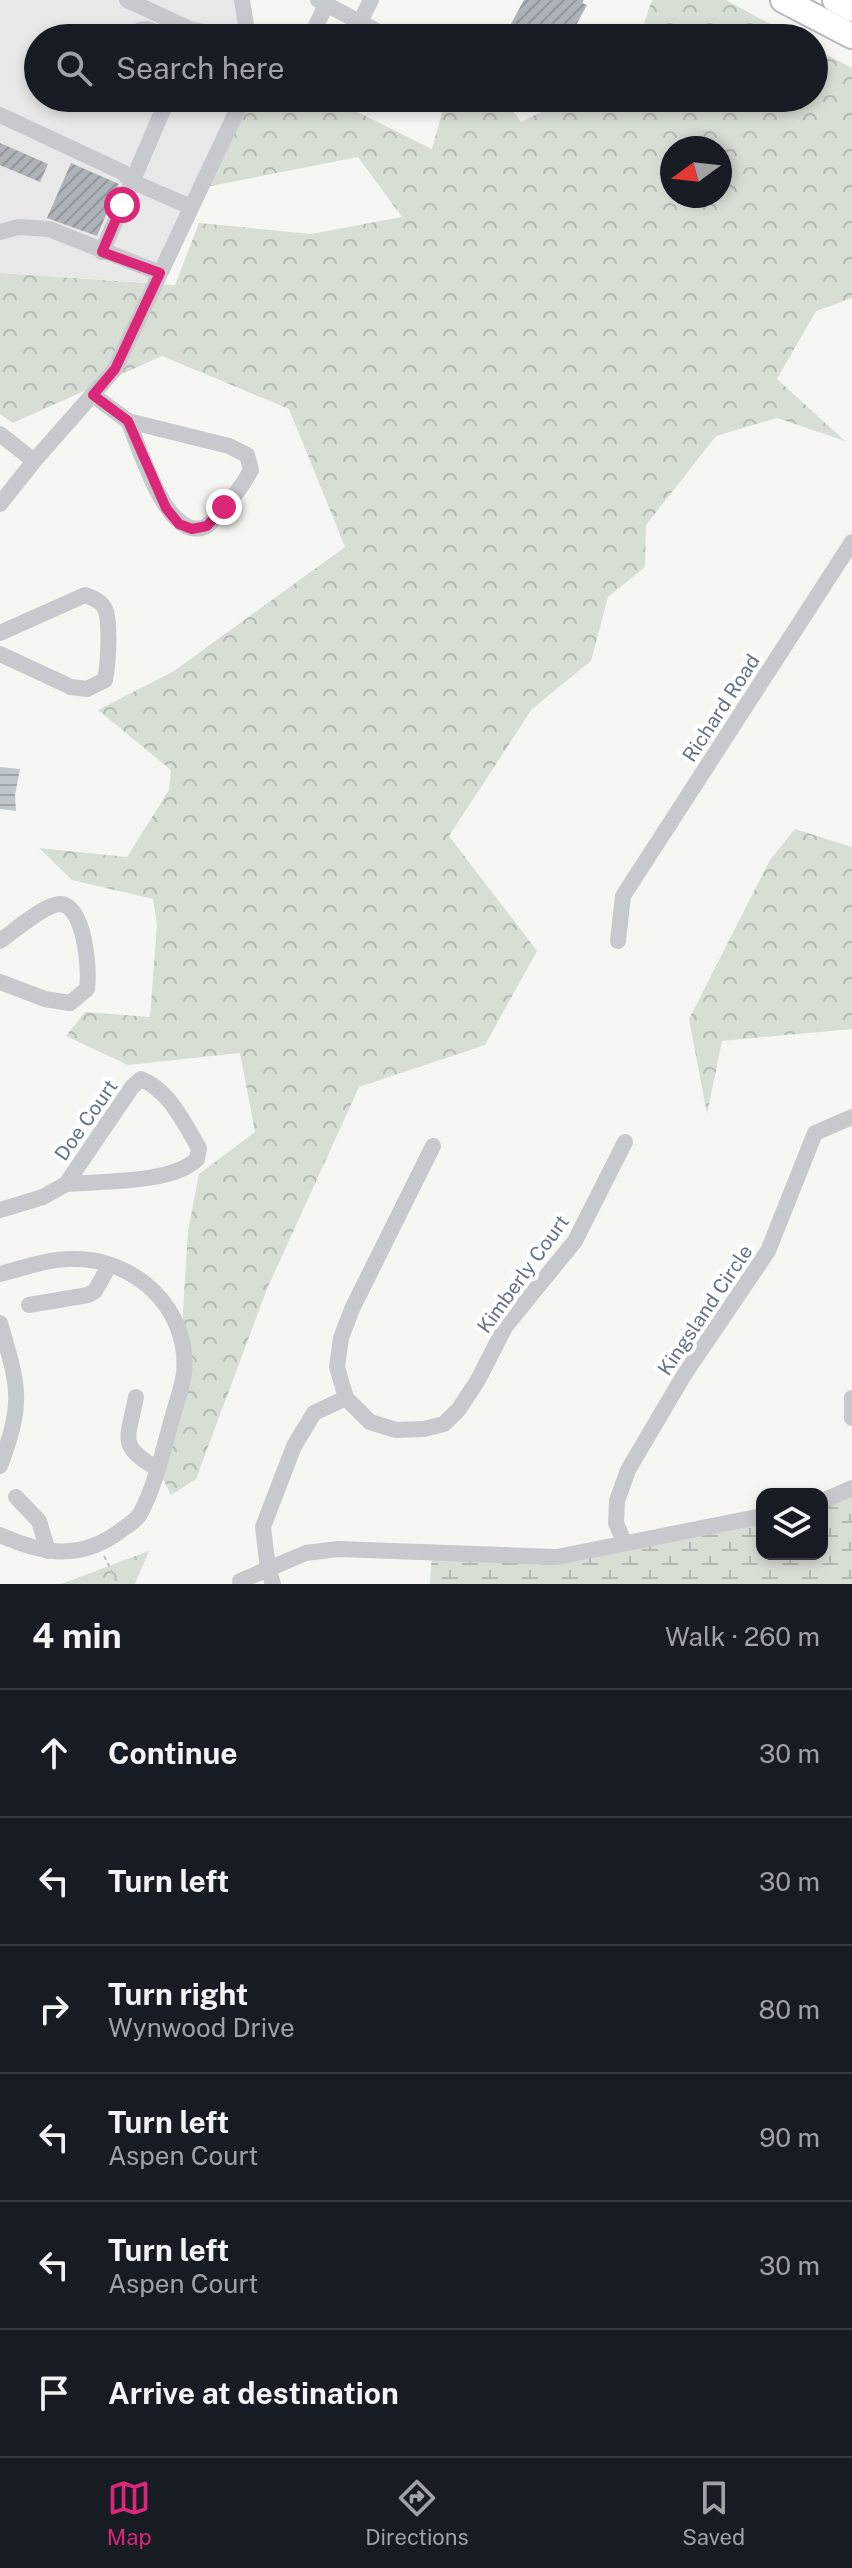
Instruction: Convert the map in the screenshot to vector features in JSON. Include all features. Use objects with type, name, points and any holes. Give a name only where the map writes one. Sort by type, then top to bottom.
[{"type":"highway","points":[[783,0],[852,36]]},
{"type":"highway","points":[[835,0],[852,9]]},
{"type":"street","points":[[127,0],[179,24]]},
{"type":"street","points":[[242,0],[246,24]]},
{"type":"street","points":[[360,22],[371,0]]},
{"type":"street","points":[[315,24],[322,2],[364,24]]},
{"type":"street","points":[[102,252],[159,112]]},
{"type":"street","points":[[0,504],[115,369],[236,112]]},
{"type":"street","points":[[0,115],[122,172],[133,182],[191,207]]},
{"type":"street","points":[[0,232],[18,227],[49,229],[160,273]]},
{"type":"street","points":[[93,395],[128,421],[229,446],[247,455],[251,470],[242,487],[207,526],[192,529],[179,524],[166,508],[128,421]]},
{"type":"street","points":[[0,434],[34,461]]},
{"type":"street","name":"Richard Road","points":[[618,941],[623,896],[852,542]]},
{"type":"street","points":[[0,633],[85,595],[101,603],[107,612],[105,680],[87,689],[71,687],[0,654]]},
{"type":"street","points":[[0,941],[57,904],[72,908],[78,917],[89,978],[87,989],[80,998],[70,1003],[45,999],[0,982]]},
{"type":"street","name":"Doe Court","points":[[0,1210],[43,1197],[66,1184],[160,1176],[193,1163],[199,1148],[156,1085],[141,1079],[132,1087],[66,1184]]},
{"type":"street","name":"Kingsland Circle","points":[[624,1542],[616,1523],[617,1501],[628,1470],[684,1375],[768,1251],[815,1133],[852,1117]]},
{"type":"street","name":"Kimberly Court","points":[[346,1398],[370,1422],[396,1430],[424,1429],[444,1424],[459,1409],[478,1380],[505,1327],[575,1241],[625,1142]]},
{"type":"street","points":[[270,1577],[263,1527],[294,1446],[314,1413],[346,1398],[337,1367],[341,1338],[352,1309],[433,1146]]},
{"type":"street","points":[[0,1274],[73,1258],[127,1271],[163,1300],[178,1323],[184,1372],[158,1469],[140,1515],[115,1536],[79,1552],[35,1550],[0,1535]]},
{"type":"street","points":[[29,1305],[88,1295],[95,1291],[109,1266]]},
{"type":"street","points":[[0,1323],[17,1388],[17,1414],[6,1434],[0,1466]]},
{"type":"street","points":[[136,1397],[129,1445],[133,1454],[158,1469]]},
{"type":"street","points":[[852,1398],[852,1418]]},
{"type":"street","points":[[828,1498],[852,1488]]},
{"type":"street","points":[[16,1497],[39,1521],[48,1551]]},
{"type":"street","points":[[270,1577],[277,1563],[306,1553],[338,1549],[557,1557],[756,1517]]},
{"type":"street","points":[[240,1581],[270,1577]]},
{"type":"path","points":[[99,1543],[118,1584]]},
{"type":"shaded area","points":[[0,0],[242,0],[246,24],[24,24],[24,112],[236,112],[154,283],[0,273]]},
{"type":"shaded area","points":[[0,767],[20,769],[15,795],[16,811],[0,809]]},
{"type":"green space","points":[[652,0],[726,0],[770,24],[644,24]]},
{"type":"green space","points":[[828,55],[852,68],[852,298],[816,311],[777,379],[845,441],[777,418],[716,436],[646,525],[645,567],[608,597],[591,661],[532,709],[449,836],[537,951],[485,1045],[359,1087],[267,1289],[196,1479],[171,1495],[159,1471],[186,1372],[181,1344],[188,1231],[199,1174],[255,1132],[240,1053],[128,1065],[66,1036],[85,1012],[150,1017],[157,925],[153,899],[72,880],[39,848],[127,857],[169,790],[171,770],[98,710],[174,671],[345,547],[289,409],[162,356],[13,423],[0,414],[0,273],[175,285],[199,223],[311,234],[402,217],[358,157],[206,187],[240,112],[357,112],[432,149],[442,112],[514,112],[521,122],[541,112],[828,112]]},
{"type":"green space","points":[[795,829],[852,847],[852,1029],[722,1041],[707,1114],[689,1019],[770,860]]},
{"type":"green space","points":[[852,1483],[852,1584],[430,1584],[432,1551],[605,1551],[756,1515],[756,1560],[828,1560],[828,1496]]},
{"type":"green space","points":[[149,1551],[135,1584],[61,1584]]},
{"type":"building","points":[[524,0],[584,0],[582,3],[587,5],[577,24],[511,24]]},
{"type":"building","points":[[0,143],[48,164],[40,182],[0,165]]},
{"type":"building","points":[[71,163],[119,184],[97,236],[47,218]]},
{"type":"route","points":[[122,205],[102,252],[160,273],[115,369],[93,395],[128,421],[166,508],[179,524],[192,529],[207,526],[224,507]]}]
